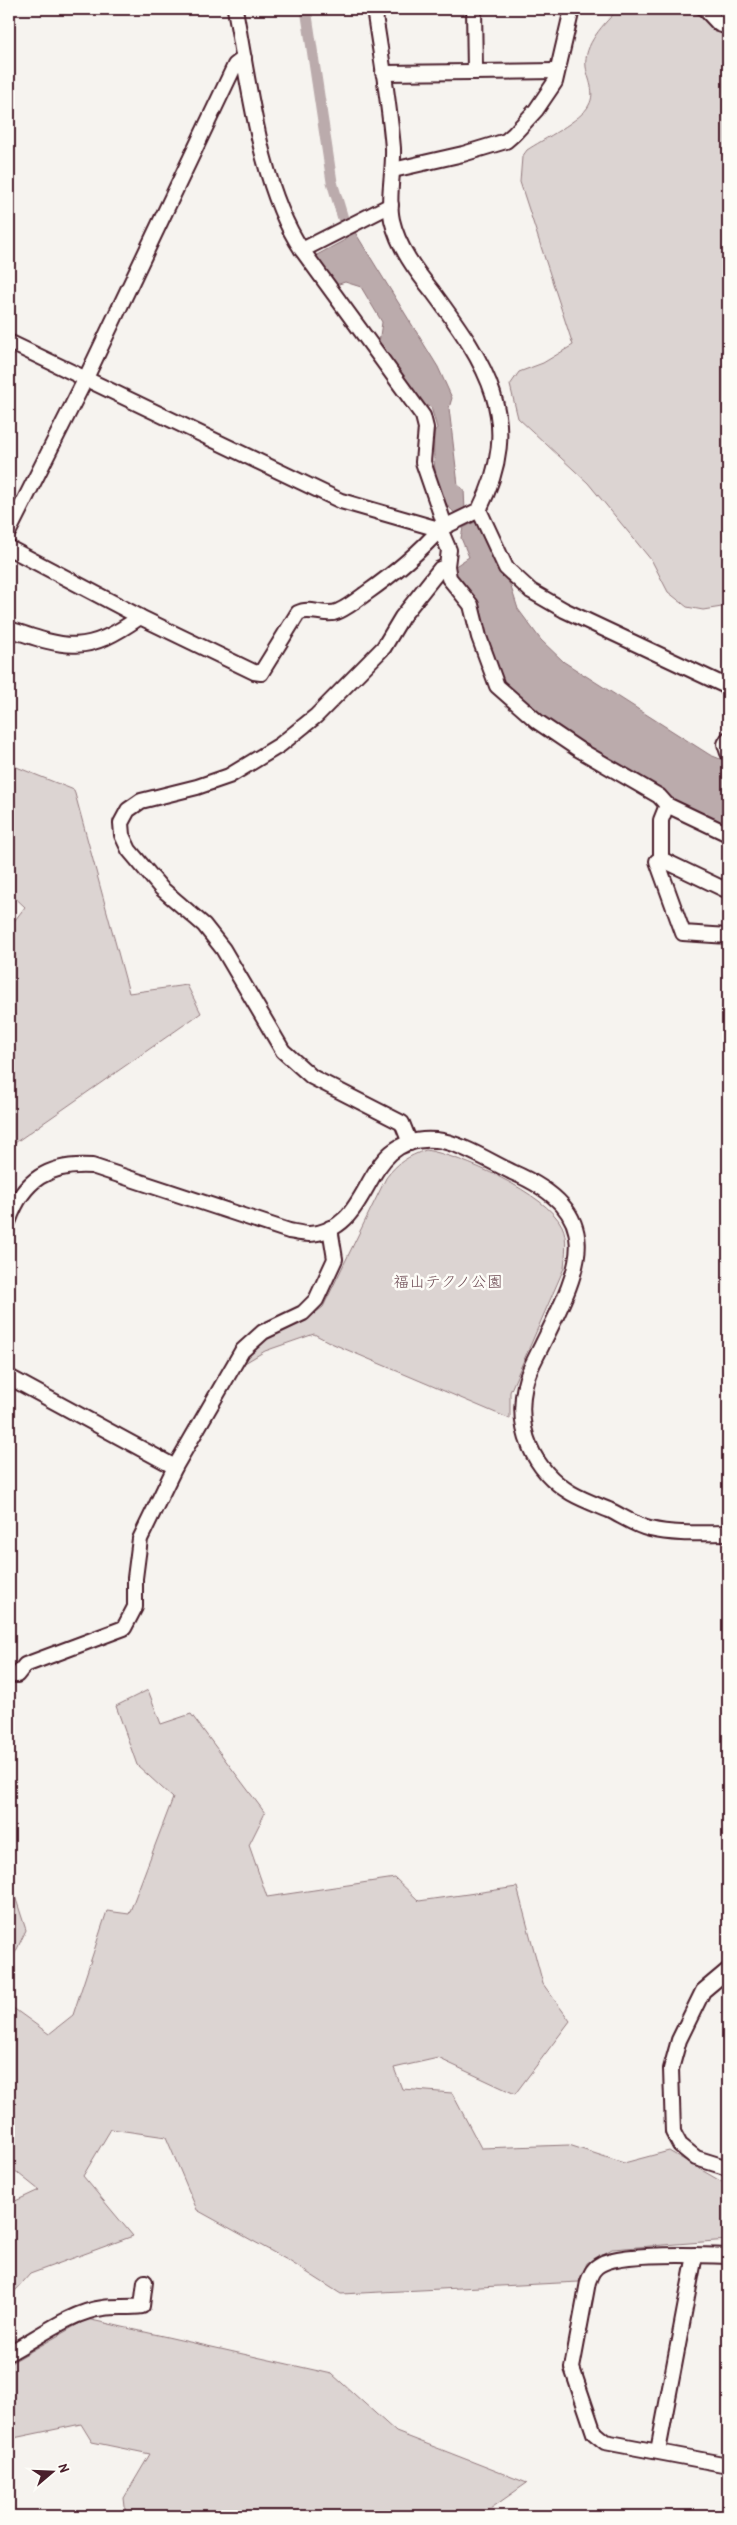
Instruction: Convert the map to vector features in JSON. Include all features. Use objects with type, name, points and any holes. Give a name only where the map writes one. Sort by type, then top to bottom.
[{"type":"street","points":[[235,9],[272,190],[288,230],[423,416],[426,428],[423,462],[450,550],[446,566],[449,578],[471,606],[486,660],[497,686],[538,722],[578,749],[659,796],[667,805],[728,834]]},
{"type":"street","points":[[9,548],[140,617],[254,672],[261,672],[298,613],[303,610],[324,614],[340,611],[394,573],[443,528],[479,510],[496,462],[500,429],[496,402],[488,376],[468,340],[409,259],[392,220],[390,204],[393,170],[390,117],[374,9]]},
{"type":"street","points":[[474,9],[475,71]]},
{"type":"street","points":[[393,170],[463,154],[506,141],[536,110],[554,82],[572,9]]},
{"type":"street","points":[[705,9],[719,24],[728,26]]},
{"type":"street","points":[[9,531],[85,380],[235,65],[244,58]]},
{"type":"street","points":[[383,74],[557,71]]},
{"type":"street","points":[[302,250],[390,204]]},
{"type":"street","points":[[9,342],[341,501],[443,528]]},
{"type":"street","points":[[479,510],[506,568],[531,591],[564,610],[728,687]]},
{"type":"street","points":[[410,1143],[402,1123],[312,1077],[283,1051],[204,925],[161,888],[129,850],[122,835],[121,823],[128,810],[141,801],[197,787],[229,776],[254,763],[280,745],[316,716],[384,647],[408,608],[440,569],[446,566]]},
{"type":"street","points":[[9,629],[54,644],[81,646],[108,637],[140,617]]},
{"type":"street","points":[[728,739],[725,744],[728,753]]},
{"type":"street","points":[[667,805],[661,820],[660,860],[657,862],[683,933],[728,936]]},
{"type":"street","points":[[660,860],[728,891]]},
{"type":"street","points":[[9,1220],[16,1200],[38,1176],[56,1168],[74,1165],[92,1166],[289,1231],[309,1234],[330,1228],[347,1218],[361,1201],[374,1172],[386,1155],[410,1143],[436,1140],[454,1145],[538,1183],[559,1200],[572,1220],[578,1241],[577,1267],[567,1294],[525,1382],[521,1407],[523,1431],[533,1455],[545,1473],[571,1493],[649,1529],[728,1533]]},
{"type":"street","points":[[9,1675],[17,1675],[24,1665],[124,1628],[134,1607],[135,1578],[140,1539],[175,1467],[242,1351],[263,1332],[303,1313],[316,1300],[335,1259],[330,1228]]},
{"type":"street","points":[[9,1377],[175,1467]]},
{"type":"street","points":[[728,1970],[702,1992],[679,2040],[671,2069],[673,2132],[680,2145],[696,2158],[728,2168]]},
{"type":"street","points":[[728,2256],[695,2255],[621,2258],[602,2263],[592,2270],[586,2291],[572,2368],[594,2432],[605,2442],[728,2465]]},
{"type":"street","points":[[658,2451],[695,2255]]},
{"type":"street","points":[[9,2353],[65,2321],[85,2313],[102,2308],[142,2306],[145,2282]]},
{"type":"green space","points":[[619,9],[689,9],[728,34],[728,606],[703,610],[687,607],[668,592],[652,561],[588,483],[518,418],[510,385],[519,372],[543,363],[573,345],[520,182],[522,157],[527,150],[578,117],[589,105],[592,95],[586,67],[588,51],[601,28]]},
{"type":"green space","points":[[9,764],[74,790],[129,993],[187,985],[201,1013],[9,1147],[9,928],[25,907],[9,892],[9,853],[15,844],[9,838]]},
{"type":"green space","name":"福山テクノ公園","points":[[426,1150],[480,1168],[521,1189],[539,1201],[553,1214],[564,1231],[566,1247],[564,1268],[510,1392],[510,1419],[314,1334],[265,1351],[243,1364],[260,1341],[311,1316],[323,1307],[386,1178],[403,1161]]},
{"type":"green space","points":[[148,1690],[161,1724],[191,1714],[265,1813],[249,1845],[267,1897],[395,1878],[419,1901],[517,1887],[543,1984],[570,2021],[515,2094],[438,2058],[394,2068],[402,2089],[452,2093],[481,2148],[569,2145],[624,2163],[669,2151],[722,2182],[728,2183],[728,2240],[612,2249],[587,2263],[579,2282],[341,2294],[289,2261],[197,2210],[166,2137],[111,2129],[83,2176],[133,2236],[30,2274],[9,2298],[9,2204],[39,2190],[9,2166],[9,2005],[49,2034],[73,2015],[107,1911],[129,1914],[173,1798],[137,1765],[116,1706]]},
{"type":"green space","points":[[9,1892],[14,1893],[26,1930],[9,1966]]},
{"type":"green space","points":[[87,2319],[332,2374],[396,2432],[527,2483],[480,2516],[126,2516],[124,2498],[150,2454],[92,2442],[81,2424],[9,2439],[9,2364]]},
{"type":"shaded area","points":[[353,229],[438,367],[452,398],[449,408],[458,485],[464,490],[465,510],[456,514],[443,497],[436,476],[434,432],[437,428],[431,407],[422,405],[379,343],[382,322],[361,287],[345,282],[336,285],[315,256],[345,240],[343,233]]},
{"type":"shaded area","points":[[477,521],[483,526],[511,587],[518,609],[541,640],[564,662],[710,755],[728,762],[728,826],[665,796],[572,741],[500,685],[452,577],[451,569],[469,557],[461,538],[463,528]]},
{"type":"waterway","points":[[306,9],[332,182],[348,235]]}]
